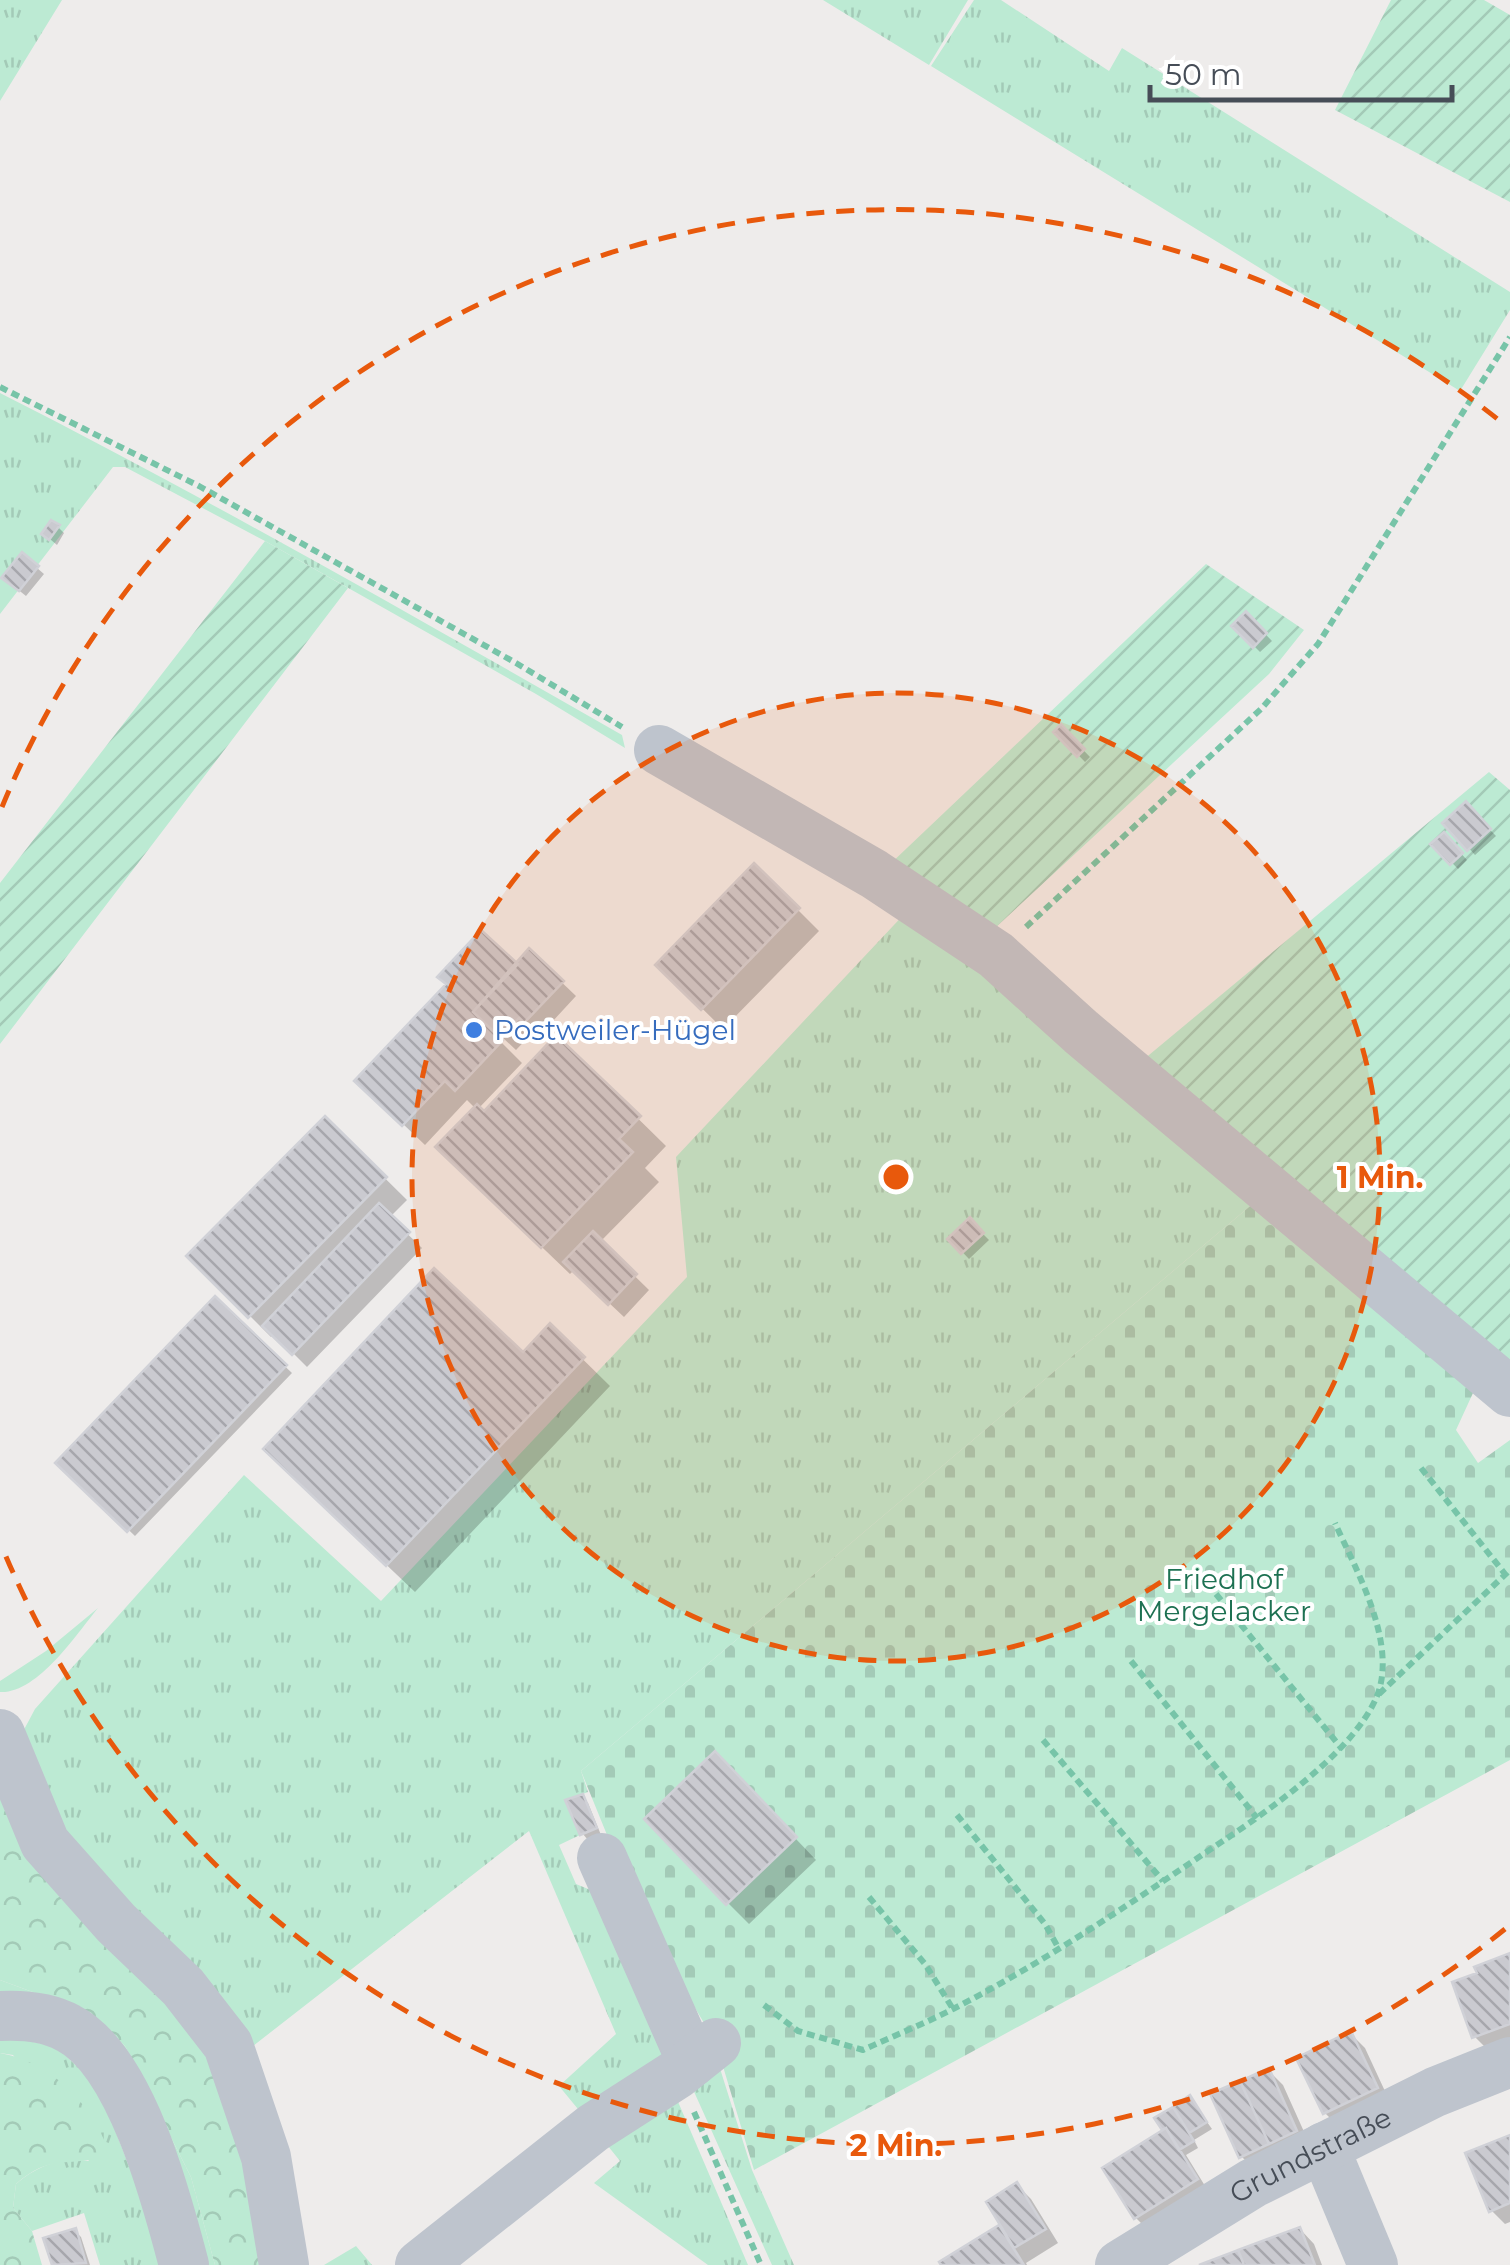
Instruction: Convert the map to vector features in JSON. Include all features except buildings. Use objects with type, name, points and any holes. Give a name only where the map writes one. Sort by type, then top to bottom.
[{"type":"street","points":[[660,750],[874,874],[996,955],[1081,1032],[1510,1392]]},
{"type":"street","points":[[0,1734],[44,1842],[116,1922],[183,1988],[228,2045],[266,2157],[284,2265]]},
{"type":"street","points":[[420,2265],[593,2128],[695,2060],[602,1858]]},
{"type":"street","points":[[0,2016],[39,2019],[68,2028],[96,2050],[117,2082],[158,2167],[184,2265]]},
{"type":"street","name":"Grundstraße","points":[[1120,2265],[1253,2183],[1435,2092],[1510,2062]]},
{"type":"street","points":[[1324,2147],[1373,2265]]},
{"type":"path","points":[[996,955],[1261,709],[1318,644],[1510,338]]},
{"type":"path","points":[[0,387],[199,486],[516,662],[660,750]]},
{"type":"path","points":[[764,2005],[798,2031],[863,2050],[953,2009],[1059,1950],[1257,1818],[1342,1749],[1378,1695],[1507,1572],[1421,1468]]},
{"type":"path","points":[[1335,1523],[1372,1607],[1383,1654],[1378,1695]]},
{"type":"path","points":[[1216,1594],[1342,1749]]},
{"type":"path","points":[[1130,1661],[1257,1818]]},
{"type":"path","points":[[1043,1740],[1163,1881]]},
{"type":"path","points":[[957,1815],[1045,1924],[1059,1950]]},
{"type":"path","points":[[870,1897],[925,1964],[953,2009]]},
{"type":"path","points":[[695,2060],[761,2265]]},
{"type":"green space","points":[[0,0],[62,0],[0,101]]},
{"type":"green space","points":[[823,0],[968,0],[929,65]]},
{"type":"green space","points":[[974,0],[1001,0],[1109,71],[1122,48],[1510,292],[1510,310],[1460,391],[931,66]]},
{"type":"green space","points":[[1391,0],[1484,0],[1510,15],[1510,202],[1335,110]]},
{"type":"green space","points":[[0,393],[235,517],[468,647],[622,735],[625,748],[265,541],[125,467],[113,467],[0,614]]},
{"type":"green space","points":[[265,541],[348,588],[0,1044],[0,883]]},
{"type":"green space","points":[[1206,564],[1304,630],[1269,674],[995,928],[887,867]]},
{"type":"green space","points":[[1489,772],[1510,790],[1510,1380],[1137,1065]]},
{"type":"green space","points":[[909,909],[1262,1196],[581,1771],[588,1792],[565,1801],[580,1835],[559,1845],[576,1884],[610,1898],[664,2058],[587,2120],[559,2086],[616,2034],[529,1831],[244,2053],[91,1888],[19,1739],[35,1709],[244,1475],[381,1601],[687,1277],[676,1157]]},
{"type":"green space","name":"Friedhof Mergelacker","points":[[1262,1196],[1473,1393],[1456,1430],[1478,1463],[1510,1440],[1510,1760],[754,2170],[716,2043],[640,1916],[581,1771]]},
{"type":"green space","points":[[98,1608],[41,1673],[28,1684],[0,1692],[0,1681],[46,1651]]},
{"type":"green space","points":[[0,1779],[212,2039],[270,2265],[215,2265],[191,2177],[125,2046],[107,2028],[57,2001],[0,1980]]},
{"type":"green space","points":[[0,1980],[57,2001],[107,2028],[125,2046],[191,2177],[215,2265],[207,2265],[160,2127],[0,1999]]},
{"type":"green space","points":[[0,2035],[57,2047],[98,2087],[168,2265],[100,2265],[84,2213],[32,2231],[13,2208],[16,2184],[32,2172],[59,2162],[89,2161],[13,2055],[0,2053]]},
{"type":"green space","points":[[0,2053],[35,2065],[66,2086],[90,2114],[107,2147],[102,2157],[48,2165],[16,2184],[13,2208],[32,2231],[42,2265],[0,2265]]},
{"type":"green space","points":[[717,2059],[752,2170],[794,2265],[772,2265],[691,2085]]},
{"type":"green space","points":[[673,2090],[748,2265],[708,2265],[594,2183],[620,2161],[600,2136]]},
{"type":"green space","points":[[356,2246],[372,2265],[324,2265]]},
{"type":"place","name":"Postweiler-Hügel","points":[[474,1030]]}]
